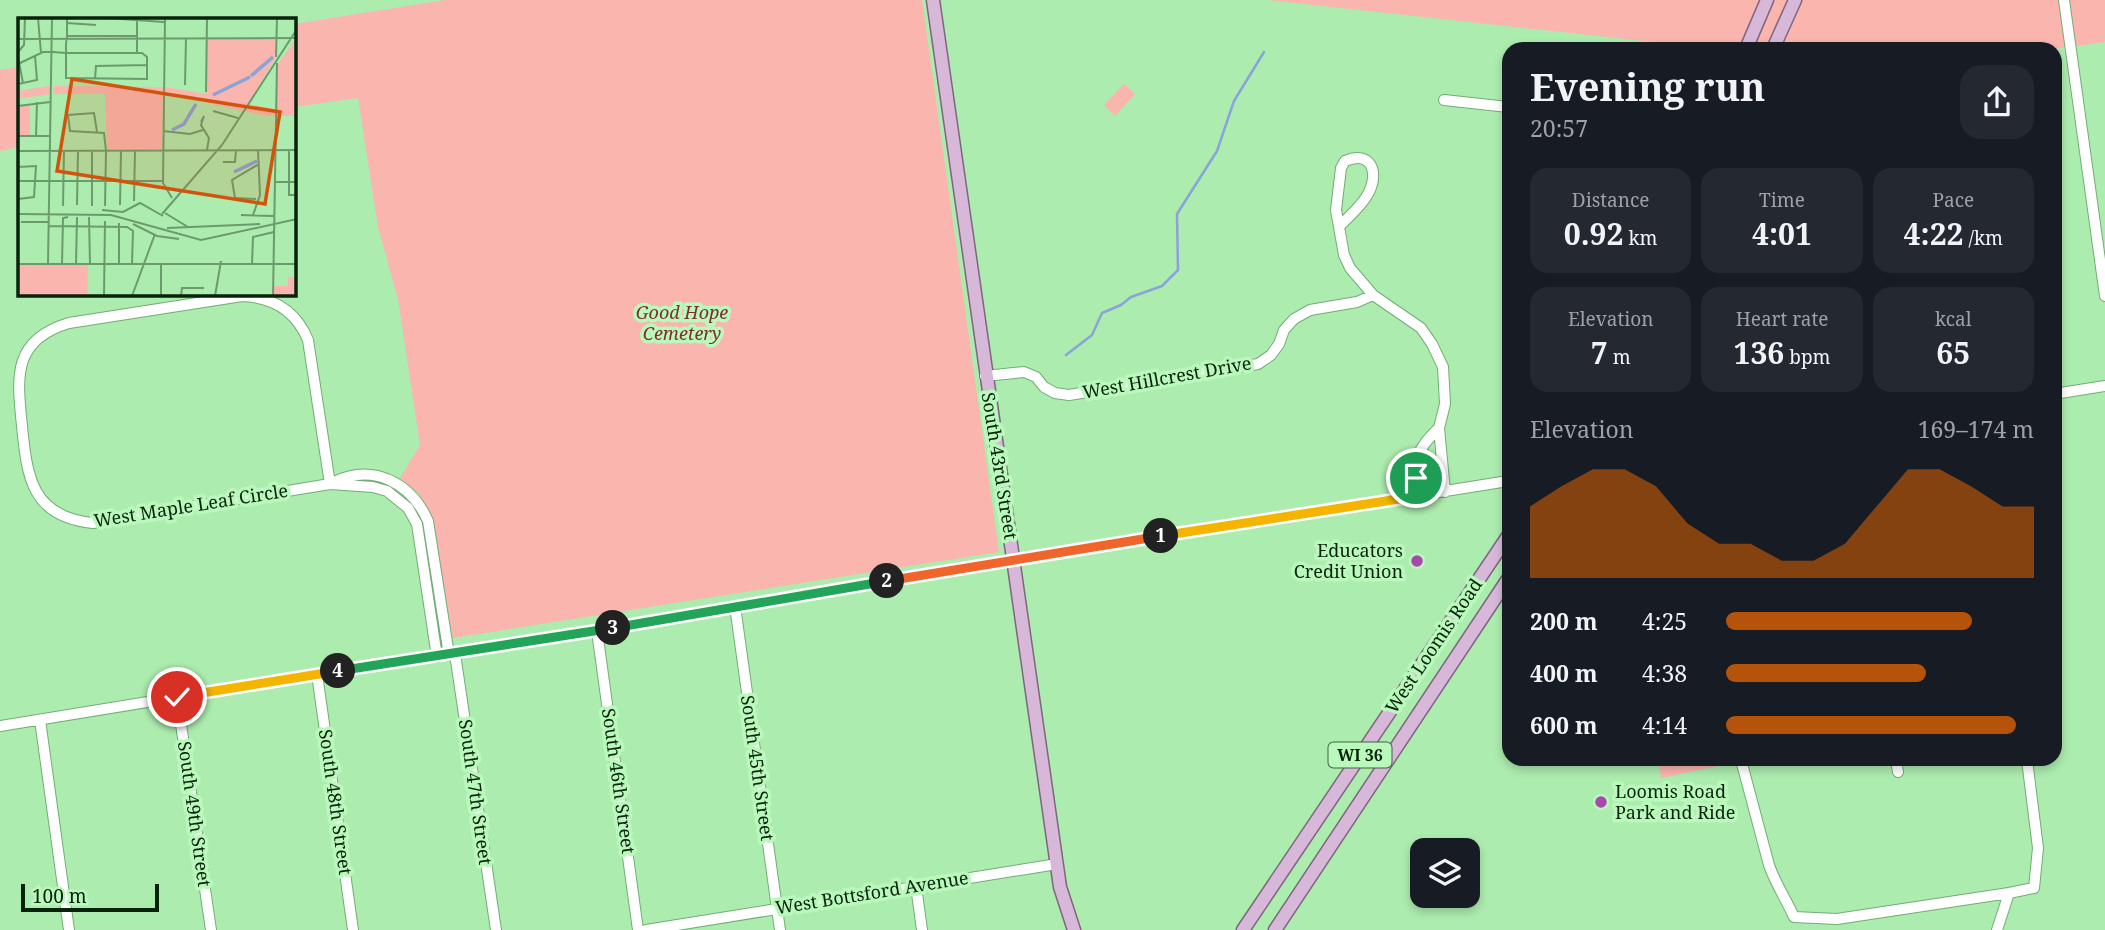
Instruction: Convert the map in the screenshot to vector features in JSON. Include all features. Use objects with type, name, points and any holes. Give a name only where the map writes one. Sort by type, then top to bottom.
[{"type":"main road","name":"South 43rd Street","points":[[933,0],[1057,864],[1063,900],[1074,930]]},
{"type":"main road","points":[[1749,42],[1767,0]]},
{"type":"main road","points":[[1776,42],[1795,0]]},
{"type":"main road","name":"West Loomis Road","points":[[1243,930],[1502,545]]},
{"type":"main road","name":"West Loomis Road","points":[[1275,930],[1502,588]]},
{"type":"main road","points":[[1369,742],[1392,754]]},
{"type":"street","points":[[2064,0],[2105,296]]},
{"type":"street","points":[[1444,100],[1502,106]]},
{"type":"street","points":[[1339,227],[1369,192],[1372,180],[1371,166],[1367,159],[1360,157],[1345,161],[1340,168],[1336,196],[1339,227],[1344,255],[1350,268],[1373,295],[1413,321],[1432,344],[1443,367],[1446,390],[1439,428],[1446,492]]},
{"type":"street","name":"West Hillcrest Drive","points":[[985,376],[1024,372],[1036,377],[1044,387],[1055,393],[1069,396],[1258,364],[1271,355],[1284,330],[1294,319],[1310,310],[1357,302],[1373,295]]},
{"type":"street","name":"West Maple Leaf Circle","points":[[330,484],[308,340],[303,327],[294,316],[270,300],[242,296],[69,323],[54,327],[41,335],[31,345],[24,359],[18,387],[26,464],[35,491],[48,506],[64,518],[93,523],[330,484],[373,487],[387,491],[408,508],[416,524],[437,657]]},
{"type":"street","points":[[2062,393],[2105,386]]},
{"type":"street","points":[[1418,496],[1415,465],[1417,455],[1424,443],[1439,428]]},
{"type":"street","name":"West Maple Leaf Circle","points":[[330,484],[346,476],[375,475],[391,480],[413,495],[422,507],[428,521],[452,654]]},
{"type":"street","points":[[0,726],[1502,482]]},
{"type":"street","points":[[416,524],[428,521]]},
{"type":"street","name":"South 45th Street","points":[[735,606],[780,930]]},
{"type":"street","name":"South 46th Street","points":[[597,631],[638,930]]},
{"type":"street","name":"South 47th Street","points":[[452,654],[496,930]]},
{"type":"street","name":"South 48th Street","points":[[317,674],[353,930]]},
{"type":"street","name":"South 49th Street","points":[[177,697],[211,930]]},
{"type":"street","points":[[40,720],[69,930]]},
{"type":"street","points":[[1743,766],[1769,865],[1794,917],[1837,919],[2034,888],[2038,848],[2028,766]]},
{"type":"street","points":[[1897,766],[1898,772]]},
{"type":"street","name":"West Bottsford Avenue","points":[[646,930],[1057,864]]},
{"type":"street","points":[[916,886],[922,930]]},
{"type":"street","points":[[1997,930],[2009,893]]},
{"type":"green space","name":"Good Hope Cemetery","points":[[445,0],[922,0],[999,552],[453,638],[433,526],[419,494],[400,478],[420,445],[398,299],[378,227],[358,98],[296,107],[296,24]]},
{"type":"green space","points":[[1267,0],[2105,0],[2105,42],[2062,48],[2062,42],[1654,42]]},
{"type":"green space","points":[[18,67],[18,147],[0,151],[0,70]]},
{"type":"green space","points":[[1124,84],[1135,94],[1115,116],[1104,105]]},
{"type":"green space","points":[[1659,766],[1719,766],[1661,778]]},
{"type":"waterway","points":[[1066,355],[1092,335],[1102,313],[1121,305],[1131,297],[1162,286],[1178,270],[1177,214],[1217,151],[1234,101],[1264,52]]},
{"type":"place","name":"Educators Credit Union","points":[[1417,561]]},
{"type":"place","name":"Loomis Road Park and Ride","points":[[1601,802]]},
{"type":"route","points":[[177,697],[1418,496],[1416,478]]}]
